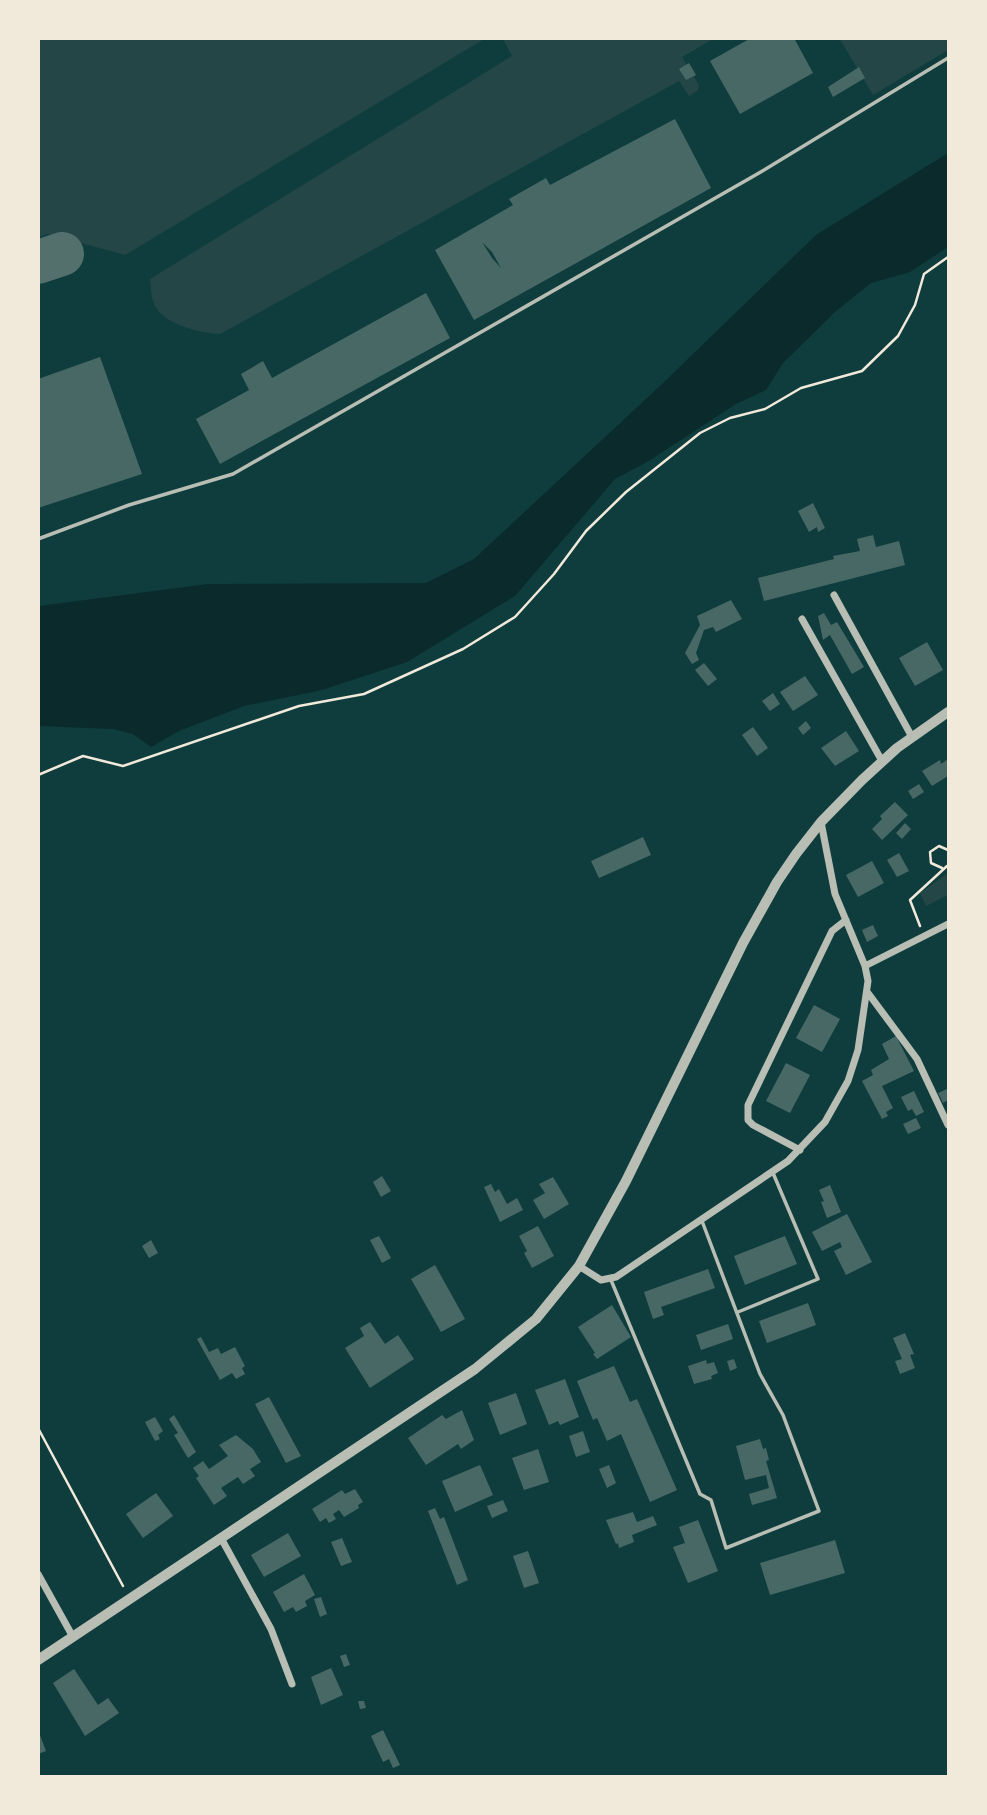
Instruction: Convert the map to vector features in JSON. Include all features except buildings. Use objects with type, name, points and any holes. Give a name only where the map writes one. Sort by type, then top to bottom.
[{"type":"street","points":[[834,595],[912,737]]},
{"type":"street","points":[[802,619],[882,761]]},
{"type":"street","points":[[38,1660],[449,1387],[498,1352],[549,1304],[579,1266],[626,1181],[757,917],[796,854],[821,822],[882,761],[948,712]]},
{"type":"street","points":[[579,1266],[601,1280],[611,1280],[773,1173],[800,1150],[825,1122],[848,1081],[859,1050],[868,993],[865,966],[832,882],[829,851],[821,822]]},
{"type":"street","points":[[800,1150],[753,1125],[748,1120],[748,1105],[832,931],[846,920]]},
{"type":"street","points":[[865,966],[948,924]]},
{"type":"street","points":[[868,993],[917,1059],[948,1125]]},
{"type":"street","points":[[221,1538],[271,1629],[292,1684]]},
{"type":"street","points":[[38,1574],[73,1637]]},
{"type":"lane","points":[[38,539],[129,505],[233,474],[724,193],[948,58]]},
{"type":"lane","points":[[738,1312],[818,1279],[773,1173]]},
{"type":"lane","points":[[611,1280],[700,1494],[711,1500],[726,1548],[819,1510],[783,1415],[760,1374],[702,1221]]},
{"type":"path","points":[[38,775],[83,756],[123,766],[299,706],[364,694],[463,649],[515,617],[554,574],[586,531],[626,492],[700,433],[730,418],[765,410],[801,388],[862,371],[898,336],[915,305],[924,274],[948,257]]},
{"type":"path","points":[[948,850],[935,847],[929,856],[933,866],[940,868],[948,865]]},
{"type":"path","points":[[921,929],[909,902],[918,890],[948,865]]},
{"type":"path","points":[[38,1427],[130,1598]]},
{"type":"shaded area","points":[[39,38],[484,39],[125,255],[48,234],[39,237]]},
{"type":"shaded area","points":[[503,39],[713,39],[682,57],[699,85],[698,90],[689,96],[679,81],[220,334],[181,326],[163,316],[157,309],[152,299],[150,279],[512,56]]},
{"type":"shaded area","points":[[840,39],[948,39],[948,50],[873,95]]},
{"type":"shaded area","points":[[948,153],[948,247],[910,272],[871,283],[835,312],[783,363],[766,390],[736,404],[647,462],[615,479],[515,596],[407,662],[322,690],[244,706],[179,731],[151,747],[133,734],[113,729],[39,726],[39,606],[208,584],[426,583],[474,559],[661,385],[816,235]]},
{"type":"shaded area","points":[[948,873],[948,895],[926,906],[920,893]]},
{"type":"taxiway","points":[[38,262],[62,254]]}]
